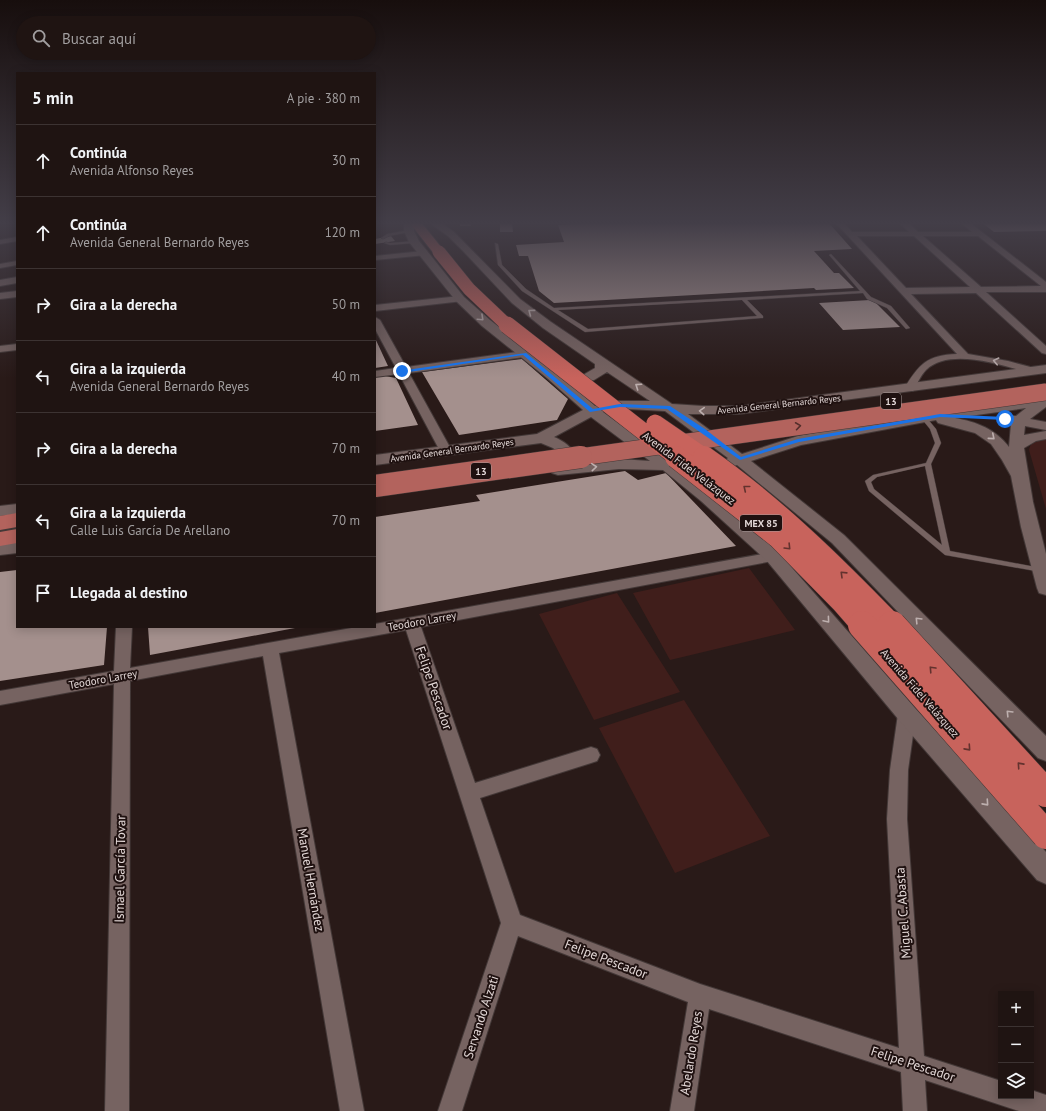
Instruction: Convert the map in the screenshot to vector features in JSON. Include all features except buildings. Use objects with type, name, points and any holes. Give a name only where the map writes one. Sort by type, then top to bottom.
[{"type":"highway","name":"Avenida Fidel Velázquez","points":[[454,274],[476,299],[504,323],[778,537],[842,602],[951,729],[1046,835]]},
{"type":"highway","name":"Avenida Fidel Velázquez","points":[[468,274],[564,355],[642,414],[738,481],[808,541],[862,593],[1046,793]]},
{"type":"main road","name":"Avenida General Bernardo Reyes","points":[[376,471],[1042,373]]},
{"type":"main road","name":"13","points":[[376,486],[1046,392]]},
{"type":"main road","points":[[0,522],[16,520]]},
{"type":"main road","points":[[0,539],[16,536]]},
{"type":"street","points":[[448,274],[460,299],[486,323],[552,375],[592,411],[669,466],[724,512],[773,557],[907,714],[1046,870]]},
{"type":"street","points":[[490,274],[516,301],[547,325],[703,431],[740,459],[838,539],[1046,751]]},
{"type":"street","points":[[888,274],[966,356]]},
{"type":"street","points":[[960,274],[1046,351]]},
{"type":"street","points":[[1028,274],[1046,288]]},
{"type":"street","points":[[0,284],[16,280]]},
{"type":"street","points":[[904,291],[1046,288]]},
{"type":"street","points":[[0,296],[16,294]]},
{"type":"street","points":[[376,308],[460,299]]},
{"type":"street","points":[[376,322],[446,451]]},
{"type":"street","points":[[0,349],[16,347]]},
{"type":"street","points":[[376,374],[524,354]]},
{"type":"street","points":[[910,389],[924,366],[942,359],[966,356],[997,361],[1042,373]]},
{"type":"street","points":[[552,375],[565,379],[588,378],[599,373],[603,365],[602,362]]},
{"type":"street","name":"Avenida General Bernardo Reyes","points":[[376,460],[541,438],[562,429],[592,411],[620,406],[723,411],[767,407],[1042,373]]},
{"type":"street","points":[[376,496],[556,470],[619,464],[701,467],[740,459],[798,440],[931,417],[1046,401]]},
{"type":"street","points":[[1046,401],[1026,413],[1019,420],[1016,429],[1019,477],[1046,588]]},
{"type":"street","points":[[767,407],[760,411],[758,416],[763,427],[779,436],[798,440]]},
{"type":"street","points":[[931,417],[1019,420],[1046,426]]},
{"type":"street","points":[[931,417],[968,425],[988,433],[1002,446],[1019,477]]},
{"type":"street","points":[[1017,446],[1032,437],[1046,435]]},
{"type":"street","points":[[541,438],[558,444],[564,448],[566,460],[562,466],[556,470]]},
{"type":"street","points":[[739,526],[740,520],[748,510],[764,505],[793,508],[810,516]]},
{"type":"street","points":[[0,511],[16,509]]},
{"type":"street","points":[[0,549],[16,547]]},
{"type":"street","name":"Teodoro Larrey","points":[[0,698],[773,557]]},
{"type":"street","name":"Felipe Pescador","points":[[412,623],[470,793],[512,923],[700,995],[998,1092]]},
{"type":"street","name":"Ismael García Tovar","points":[[117,1111],[122,675],[124,628]]},
{"type":"street","name":"Manuel Hernández","points":[[270,648],[352,1111]]},
{"type":"street","name":"Miguel C. Abasta","points":[[907,714],[899,770],[897,819],[915,1111]]},
{"type":"street","points":[[470,793],[591,755]]},
{"type":"street","points":[[1006,824],[1030,830],[1046,829]]},
{"type":"street","name":"Servando Alzati","points":[[450,1111],[512,923]]},
{"type":"street","name":"Abelardo Reyes","points":[[682,1111],[700,995]]},
{"type":"street","points":[[1021,1099],[1046,1107]]},
{"type":"lane","points":[[508,274],[524,290],[587,331],[760,317],[743,298]]},
{"type":"lane","points":[[847,274],[869,298],[889,307],[908,328]]},
{"type":"lane","points":[[552,309],[863,292]]},
{"type":"lane","points":[[931,417],[938,442],[928,464],[947,553]]},
{"type":"lane","points":[[928,464],[875,476],[868,481],[871,490],[947,553],[1042,570]]},
{"type":"shaded area","points":[[1046,438],[1046,509],[1029,450],[1033,442]]},
{"type":"shaded area","points":[[749,568],[795,630],[670,660],[633,593]]},
{"type":"shaded area","points":[[617,593],[680,692],[594,720],[539,614]]},
{"type":"shaded area","points":[[684,700],[770,836],[675,873],[599,728]]},
{"type":"route","points":[[402,371],[524,354],[552,375],[592,411],[620,406],[669,408],[740,459],[798,440],[929,417],[940,416],[1005,419]]}]
